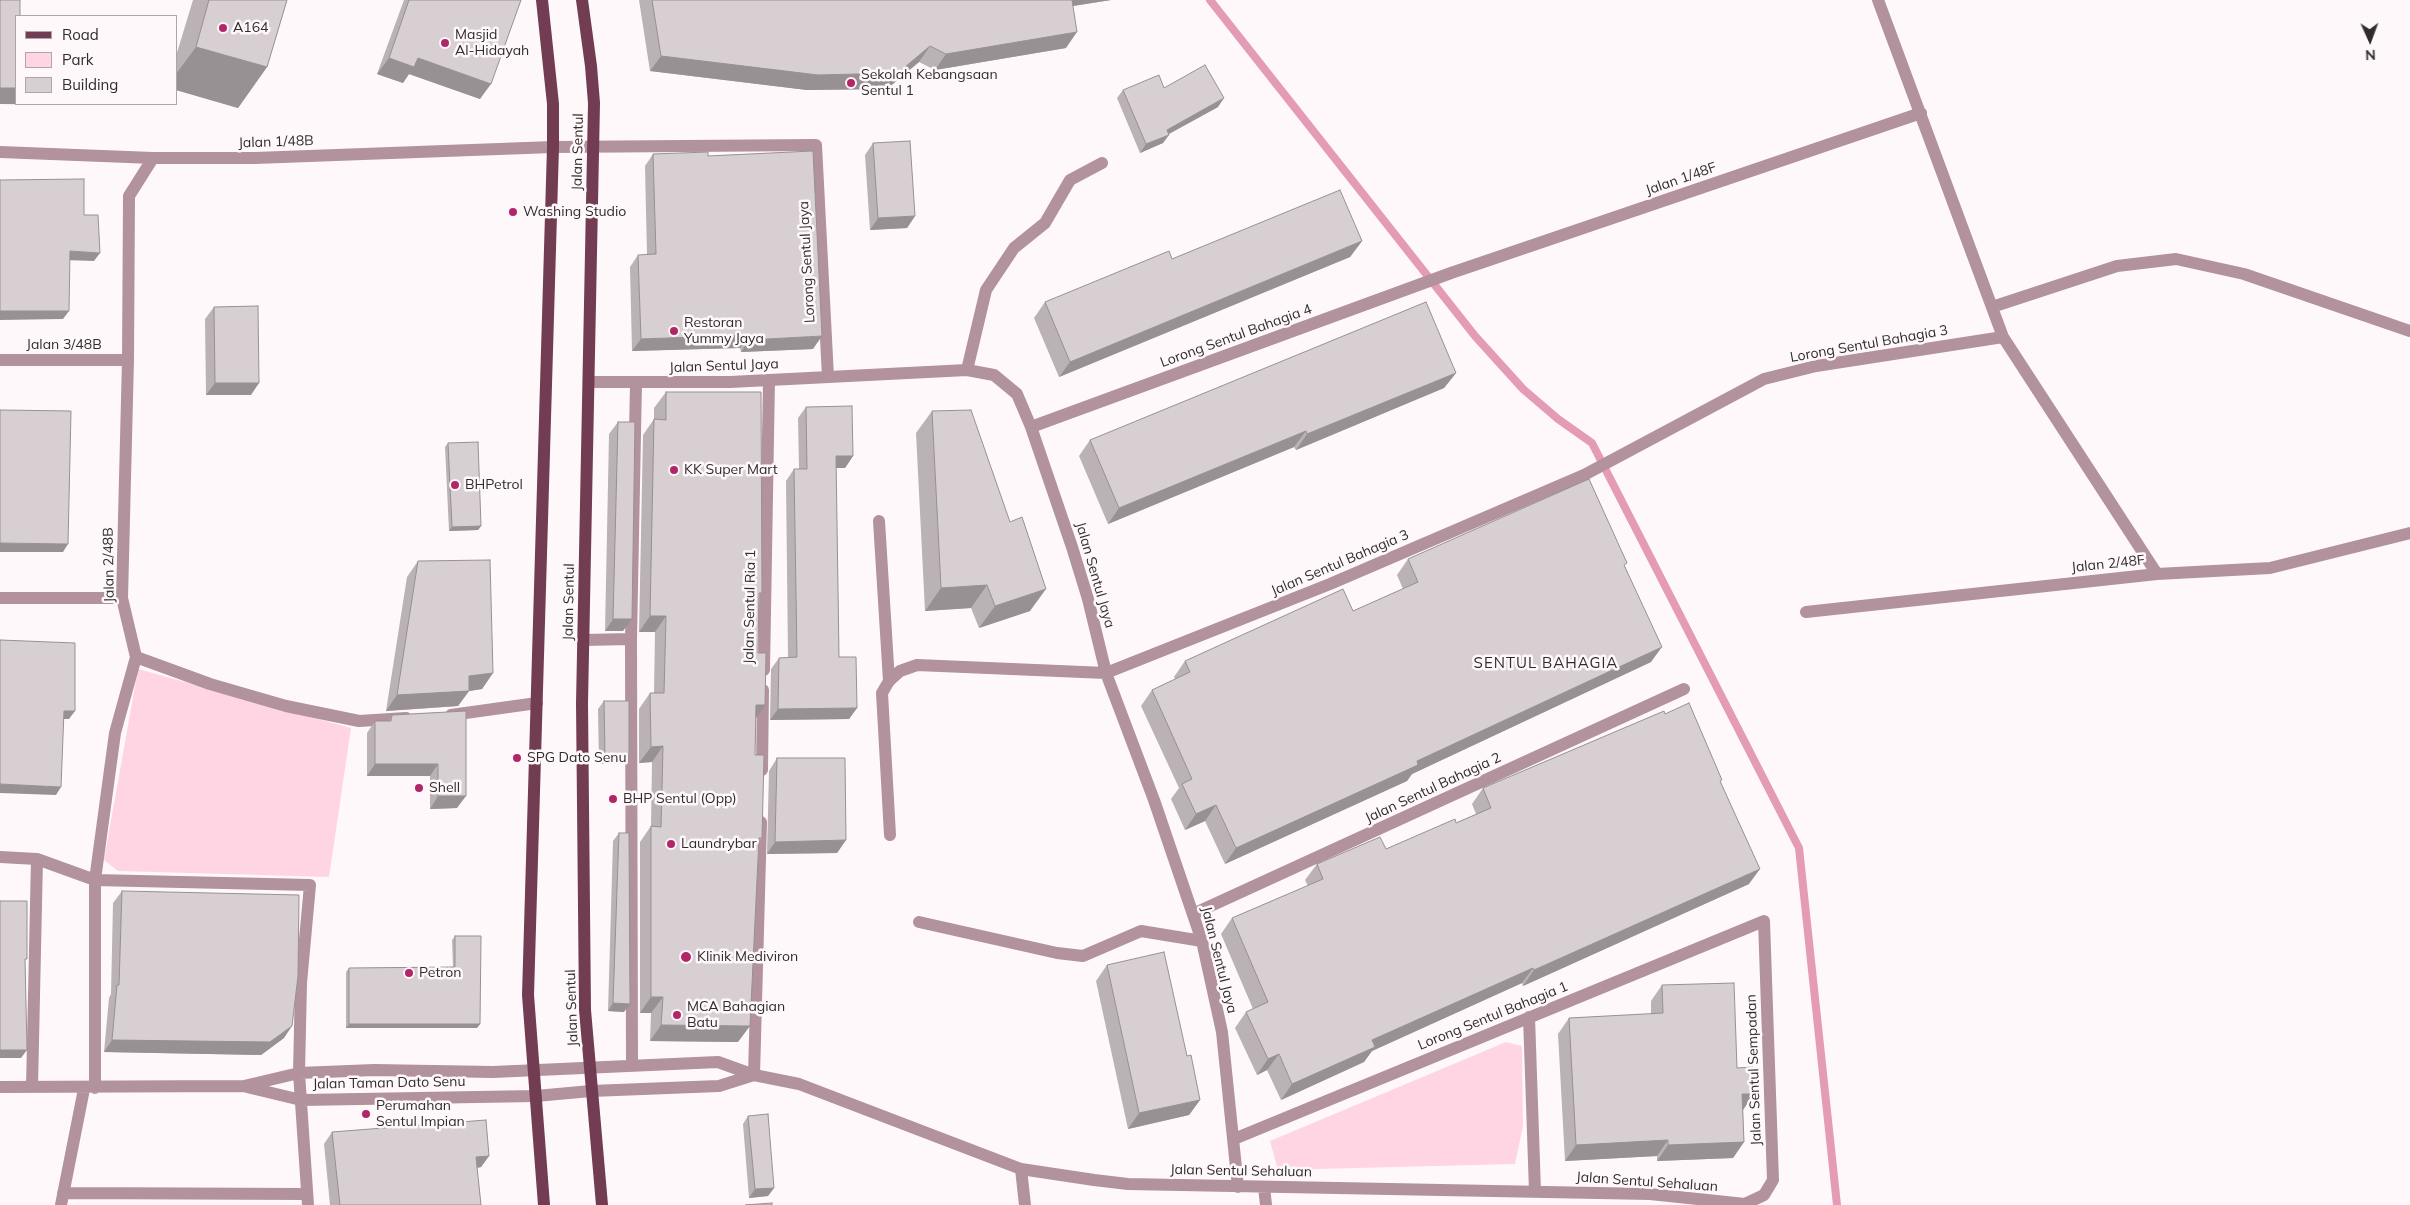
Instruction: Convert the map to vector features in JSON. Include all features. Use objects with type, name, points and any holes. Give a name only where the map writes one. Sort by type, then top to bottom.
[{"type":"main road","name":"Jalan Sentul","points":[[542,0],[553,104],[553,147],[528,996],[532,1069],[536,1096],[544,1205]]},
{"type":"main road","name":"Jalan Sentul","points":[[582,0],[591,66],[594,147],[583,640],[585,1010],[602,1205]]},
{"type":"street","points":[[1878,0],[2003,337],[2157,574]]},
{"type":"street","name":"Jalan 1/48F","points":[[1451,273],[1921,113]]},
{"type":"street","name":"Jalan 1/48B","points":[[0,152],[153,158],[255,158],[553,147],[816,145]]},
{"type":"street","name":"Lorong Sentul Jaya","points":[[816,145],[828,377]]},
{"type":"street","name":"Jalan 2/48B","points":[[136,657],[122,598],[128,360],[129,196],[153,158]]},
{"type":"street","points":[[966,370],[986,290],[1014,248],[1045,223],[1070,180],[1102,163]]},
{"type":"street","points":[[1992,307],[2117,266],[2176,259],[2244,274],[2410,331]]},
{"type":"street","name":"Lorong Sentul Bahagia 4","points":[[1031,427],[1451,273]]},
{"type":"street","name":"Lorong Sentul Bahagia 3","points":[[1589,472],[1764,378],[1816,366],[2003,337]]},
{"type":"street","name":"Jalan 3/48B","points":[[0,360],[128,360]]},
{"type":"street","name":"Jalan Sentul Jaya","points":[[589,382],[636,383],[769,380],[966,370],[994,375],[1017,394],[1031,427],[1088,599],[1106,673],[1154,800],[1202,941],[1222,1032],[1238,1187]]},
{"type":"street","name":"Jalan Sentul Ria 1","points":[[762,786],[769,380]]},
{"type":"street","points":[[632,1065],[631,639],[636,383]]},
{"type":"street","name":"Jalan Sentul Bahagia 3","points":[[1106,673],[1330,584],[1589,472]]},
{"type":"street","points":[[879,521],[889,680]]},
{"type":"street","name":"Jalan 2/48F","points":[[1806,612],[2157,574],[2270,568],[2410,533]]},
{"type":"street","points":[[0,598],[122,598]]},
{"type":"street","points":[[583,640],[631,639]]},
{"type":"street","points":[[0,857],[36,859],[95,880],[310,884],[301,984],[299,1073],[307,1200],[62,1199],[89,1088],[95,981],[95,880],[115,733],[136,657],[210,684],[286,706],[359,721],[415,717]]},
{"type":"street","points":[[890,835],[882,693],[889,680],[900,671],[917,665],[1106,673]]},
{"type":"street","name":"Jalan Sentul Bahagia 2","points":[[1193,914],[1684,689]]},
{"type":"street","points":[[441,715],[466,714],[536,703]]},
{"type":"street","points":[[754,1075],[761,805]]},
{"type":"street","points":[[32,1087],[36,859]]},
{"type":"street","name":"Lorong Sentul Bahagia 1","points":[[1234,1139],[1764,920]]},
{"type":"street","name":"Jalan Sentul Sempadan","points":[[1745,1204],[1764,1195],[1773,1180],[1764,920]]},
{"type":"street","points":[[919,922],[1057,953],[1083,956],[1141,931],[1202,941]]},
{"type":"street","points":[[1529,1017],[1535,1191]]},
{"type":"street","name":"Jalan Sentul Sehaluan","points":[[590,1066],[718,1062],[754,1075],[799,1084],[1021,1169],[1128,1184],[1650,1194],[1745,1204]]},
{"type":"street","name":"Jalan Taman Dato Senu","points":[[0,1087],[244,1086],[299,1073],[374,1070],[493,1072],[590,1066]]},
{"type":"street","name":"Jalan Sentul Sehaluan","points":[[591,1091],[719,1086],[754,1075]]},
{"type":"street","name":"Jalan Taman Dato Senu","points":[[244,1086],[301,1100],[536,1096],[591,1091]]},
{"type":"street","points":[[1021,1169],[1025,1205]]},
{"type":"street","points":[[1264,1187],[1266,1205]]},
{"type":"green space","points":[[138,669],[351,728],[329,877],[118,871],[104,860]]},
{"type":"green space","points":[[1506,1042],[1522,1046],[1523,1126],[1515,1164],[1278,1170],[1270,1141]]},
{"type":"building","points":[[0,0],[20,0],[20,15],[15,15],[15,88],[0,88]]},
{"type":"building","points":[[209,0],[287,0],[267,67],[196,47]]},
{"type":"building","name":"Masjid Al-Hidayah","points":[[409,0],[521,0],[491,84],[418,58],[414,67],[389,58]]},
{"type":"building","points":[[652,0],[1072,0],[1077,32],[946,54],[930,46],[898,73],[818,75],[661,56]]},
{"type":"building","points":[[1205,65],[1224,98],[1167,130],[1169,135],[1146,144],[1123,90],[1159,75],[1164,88]]},
{"type":"building","points":[[910,141],[915,216],[878,218],[873,143]]},
{"type":"building","points":[[813,151],[822,336],[749,340],[749,335],[641,339],[638,255],[656,254],[653,154],[708,152],[708,156]]},
{"type":"building","points":[[84,179],[84,215],[98,215],[100,253],[70,251],[69,311],[0,311],[0,180]]},
{"type":"building","points":[[1340,190],[1362,241],[1070,362],[1045,302],[1169,251],[1172,259]]},
{"type":"building","points":[[1426,302],[1456,373],[1307,434],[1306,431],[1119,508],[1090,440]]},
{"type":"building","points":[[258,306],[259,383],[215,383],[214,307]]},
{"type":"building","points":[[666,392],[761,392],[762,593],[759,593],[758,653],[766,653],[765,705],[756,705],[755,755],[764,755],[762,838],[759,838],[750,1026],[661,1025],[663,997],[651,997],[651,826],[661,827],[663,746],[651,747],[650,693],[664,693],[666,616],[650,616],[654,419],[666,420]]},
{"type":"building","points":[[852,406],[853,456],[836,456],[839,657],[856,657],[857,708],[778,709],[779,658],[797,657],[794,469],[807,469],[806,407]]},
{"type":"building","points":[[0,410],[71,411],[68,544],[0,543]]},
{"type":"building","points":[[971,410],[1010,522],[1022,517],[1046,589],[995,606],[987,585],[941,588],[932,411]]},
{"type":"building","points":[[618,422],[635,422],[632,619],[613,619]]},
{"type":"building","points":[[478,442],[481,526],[452,527],[448,443]]},
{"type":"building","points":[[1589,479],[1627,563],[1624,565],[1662,647],[1417,761],[1418,765],[1236,848],[1216,805],[1196,814],[1182,784],[1192,779],[1152,690],[1190,672],[1185,661],[1343,589],[1353,611],[1418,582],[1408,559]]},
{"type":"building","points":[[490,560],[493,673],[469,676],[469,691],[397,695],[418,561]]},
{"type":"building","points":[[0,640],[75,643],[75,711],[64,711],[61,787],[0,784]]},
{"type":"building","points":[[604,701],[629,701],[629,755],[605,756]]},
{"type":"building","points":[[1689,703],[1722,780],[1720,781],[1760,869],[1372,1040],[1375,1047],[1292,1084],[1279,1054],[1268,1059],[1246,1012],[1268,1002],[1232,918],[1323,879],[1317,864],[1380,837],[1386,849],[1455,819],[1456,823],[1491,808],[1483,788],[1664,711],[1665,714]]},
{"type":"building","points":[[466,711],[466,796],[438,796],[438,764],[375,764],[375,721],[391,721],[392,715]]},
{"type":"building","points":[[777,758],[845,758],[846,840],[775,842]]},
{"type":"building","points":[[619,833],[629,833],[630,1004],[613,1003]]},
{"type":"building","points":[[122,891],[299,895],[298,976],[292,1026],[270,1042],[112,1040],[117,985],[119,985]]},
{"type":"building","points":[[0,901],[27,901],[27,959],[25,959],[27,1050],[0,1050]]},
{"type":"building","points":[[455,936],[481,936],[480,1024],[349,1024],[349,968],[455,967]]},
{"type":"building","points":[[1164,952],[1187,1056],[1191,1055],[1200,1100],[1139,1113],[1107,965]]},
{"type":"building","points":[[1734,983],[1737,1068],[1753,1067],[1754,1094],[1742,1094],[1744,1142],[1668,1145],[1668,1140],[1576,1145],[1569,1018],[1663,1013],[1662,985]]},
{"type":"building","points":[[768,1114],[774,1188],[755,1189],[748,1116]]},
{"type":"building","points":[[486,1120],[489,1156],[476,1157],[481,1205],[340,1205],[332,1132]]},
{"type":"building","points":[[772,1203],[772,1205],[745,1205]]},
{"type":"waterway","points":[[1210,0],[1475,336],[1523,389],[1558,419],[1592,443],[1799,848],[1837,1205]]},
{"type":"place","name":"A164","points":[[223,28]]},
{"type":"place","name":"Masjid Al-Hidayah","points":[[445,43]]},
{"type":"place","name":"Sekolah Kebangsaan Sentul 1","points":[[851,83]]},
{"type":"place","name":"Washing Studio","points":[[513,212]]},
{"type":"place","name":"Restoran Yummy Jaya","points":[[674,331]]},
{"type":"place","name":"KK Super Mart","points":[[674,470]]},
{"type":"place","name":"BHPetrol","points":[[455,485]]},
{"type":"place","name":"SPG Dato Senu","points":[[517,758]]},
{"type":"place","name":"Shell","points":[[419,788]]},
{"type":"place","name":"BHP Sentul (Opp)","points":[[613,799]]},
{"type":"place","name":"Laundrybar","points":[[671,844]]},
{"type":"place","name":"Klinik Mediviron","points":[[686,957]]},
{"type":"place","name":"Petron","points":[[409,973]]},
{"type":"place","name":"MCA Bahagian Batu","points":[[677,1015]]},
{"type":"place","name":"Perumahan Sentul Impian","points":[[366,1114]]},
{"type":"district","name":"SENTUL BAHAGIA","points":[[1546,663]]}]
